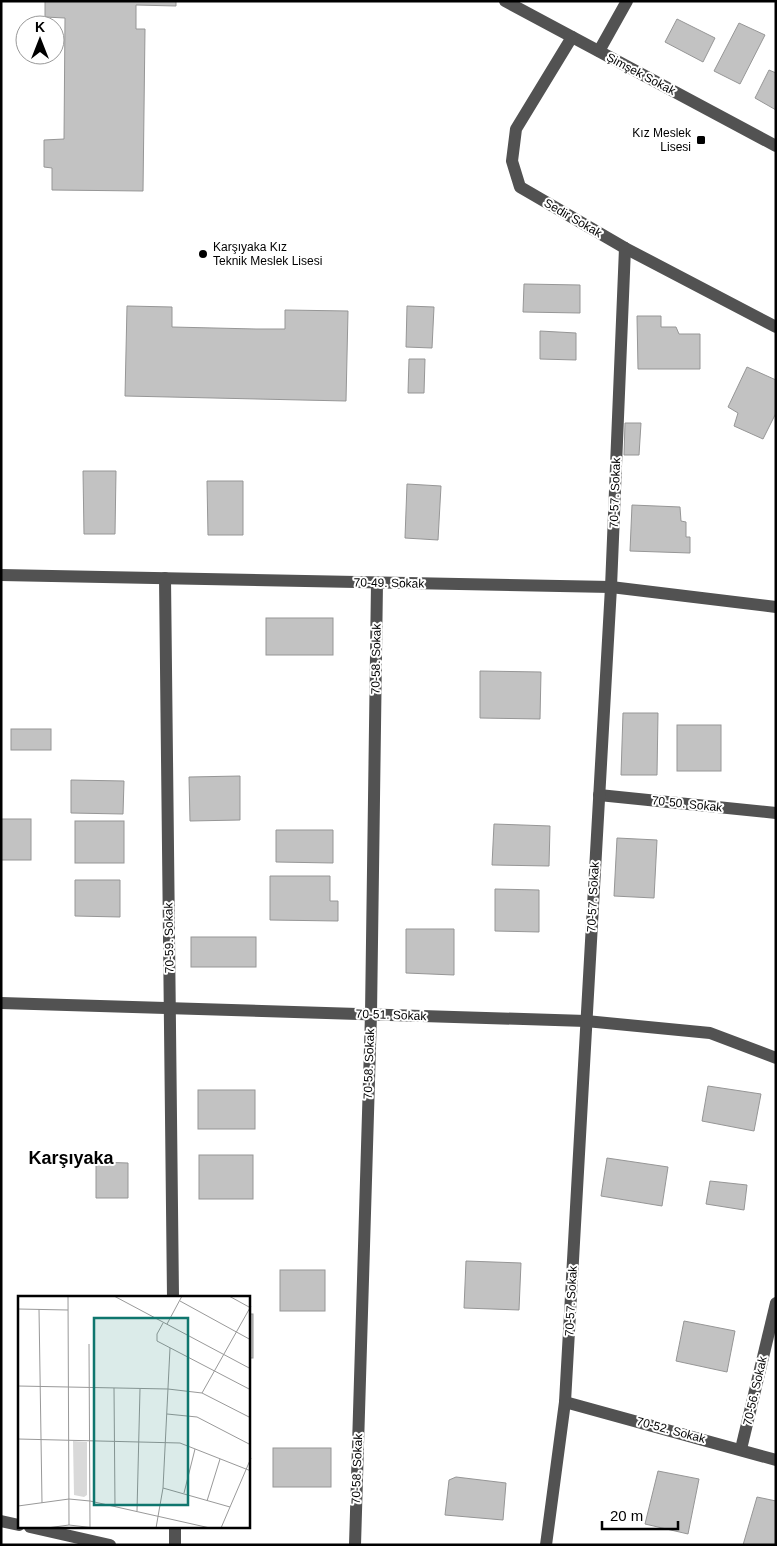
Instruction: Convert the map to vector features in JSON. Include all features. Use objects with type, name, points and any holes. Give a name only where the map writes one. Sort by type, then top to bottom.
[{"type":"street","name":"Şimşek Sokak","points":[[506,1],[776,146]]},
{"type":"street","points":[[599,51],[626,1]]},
{"type":"street","name":"Sedir Sokak","points":[[572,37],[516,129],[512,161],[520,187],[625,248],[776,327]]},
{"type":"street","name":"70-57. Sokak","points":[[546,1545],[565,1402],[611,587],[625,248]]},
{"type":"street","name":"70-49. Sokak","points":[[1,575],[611,587],[776,608]]},
{"type":"street","name":"70-59. Sokak","points":[[165,578],[173,1296]]},
{"type":"street","name":"70-58. Sokak","points":[[355,1545],[371,1014],[376,583]]},
{"type":"street","name":"70-50. Sokak","points":[[599,795],[776,813]]},
{"type":"street","name":"70-51. Sokak","points":[[1,1003],[586,1021],[710,1033],[776,1058]]},
{"type":"street","name":"70-56. Sokak","points":[[741,1449],[776,1303]]},
{"type":"street","name":"70-52. Sokak","points":[[565,1402],[776,1460]]},
{"type":"street","points":[[1,1521],[18,1525]]},
{"type":"street","points":[[34,1528],[110,1545]]},
{"type":"street","points":[[175,1528],[175,1545]]},
{"type":"building","points":[[45,1],[176,1],[176,6],[136,5],[136,29],[145,29],[143,191],[52,190],[52,168],[44,167],[44,140],[64,139],[65,15],[45,15]]},
{"type":"building","points":[[677,19],[715,38],[703,62],[665,42]]},
{"type":"building","points":[[739,23],[765,35],[740,84],[714,71]]},
{"type":"building","points":[[769,70],[776,73],[776,110],[755,98]]},
{"type":"building","points":[[524,284],[580,285],[580,313],[523,312]]},
{"type":"building","points":[[127,306],[172,307],[172,327],[256,329],[285,329],[285,310],[348,311],[346,401],[125,396]]},
{"type":"building","points":[[407,306],[434,307],[432,348],[406,347]]},
{"type":"building","points":[[637,316],[661,316],[661,327],[676,327],[679,334],[700,334],[700,369],[638,369]]},
{"type":"building","points":[[540,331],[576,333],[576,360],[540,359]]},
{"type":"building","points":[[409,359],[425,359],[424,393],[408,393]]},
{"type":"building","points":[[747,367],[776,380],[776,413],[763,439],[734,426],[738,413],[728,407]]},
{"type":"building","points":[[625,423],[641,423],[639,455],[624,455]]},
{"type":"building","points":[[83,471],[116,471],[115,534],[84,534]]},
{"type":"building","points":[[207,481],[243,481],[243,535],[208,535]]},
{"type":"building","points":[[407,484],[441,486],[438,540],[405,538]]},
{"type":"building","points":[[632,505],[680,507],[681,521],[686,522],[686,537],[690,537],[690,553],[630,551]]},
{"type":"building","points":[[266,618],[333,618],[333,655],[266,655]]},
{"type":"building","points":[[480,671],[541,672],[540,719],[480,718]]},
{"type":"building","points":[[623,713],[658,713],[657,775],[621,775]]},
{"type":"building","points":[[677,725],[721,725],[721,771],[677,771]]},
{"type":"building","points":[[11,729],[51,729],[51,750],[11,750]]},
{"type":"building","points":[[240,776],[240,820],[190,821],[189,777]]},
{"type":"building","points":[[71,780],[124,781],[123,814],[71,813]]},
{"type":"building","points":[[1,819],[31,819],[31,860],[1,860]]},
{"type":"building","points":[[75,821],[124,821],[124,863],[75,863]]},
{"type":"building","points":[[494,824],[550,826],[549,866],[492,865]]},
{"type":"building","points":[[276,830],[333,830],[333,863],[276,862]]},
{"type":"building","points":[[617,838],[657,840],[654,898],[614,896]]},
{"type":"building","points":[[270,876],[330,876],[330,901],[338,901],[338,921],[270,920]]},
{"type":"building","points":[[75,880],[120,880],[120,917],[75,916]]},
{"type":"building","points":[[495,889],[539,890],[539,932],[495,931]]},
{"type":"building","points":[[406,929],[454,929],[454,975],[406,973]]},
{"type":"building","points":[[191,937],[256,937],[256,967],[191,967]]},
{"type":"building","points":[[708,1086],[761,1094],[754,1131],[702,1121]]},
{"type":"building","points":[[198,1090],[255,1090],[255,1129],[198,1129]]},
{"type":"building","points":[[199,1155],[253,1155],[253,1199],[199,1199]]},
{"type":"building","points":[[607,1158],[668,1167],[662,1206],[601,1196]]},
{"type":"building","points":[[96,1162],[128,1163],[128,1198],[96,1198]]},
{"type":"building","points":[[710,1181],[747,1185],[744,1210],[706,1204]]},
{"type":"building","points":[[466,1261],[521,1263],[519,1310],[464,1308]]},
{"type":"building","points":[[280,1270],[325,1270],[325,1311],[280,1311]]},
{"type":"building","points":[[250,1314],[253,1314],[253,1358],[250,1358]]},
{"type":"building","points":[[684,1321],[735,1331],[727,1372],[676,1361]]},
{"type":"building","points":[[273,1448],[331,1448],[331,1487],[273,1487]]},
{"type":"building","points":[[658,1471],[699,1479],[688,1534],[645,1524]]},
{"type":"building","points":[[456,1477],[506,1483],[503,1520],[445,1515],[449,1480]]},
{"type":"building","points":[[757,1497],[776,1501],[776,1545],[743,1545]]},
{"type":"place","name":"Kız Meslek Lisesi","points":[[701,140]]},
{"type":"place","name":"Karşıyaka Kız Teknik Meslek Lisesi","points":[[203,254]]},
{"type":"district","name":"Karşıyaka","points":[[71,1158]]}]
